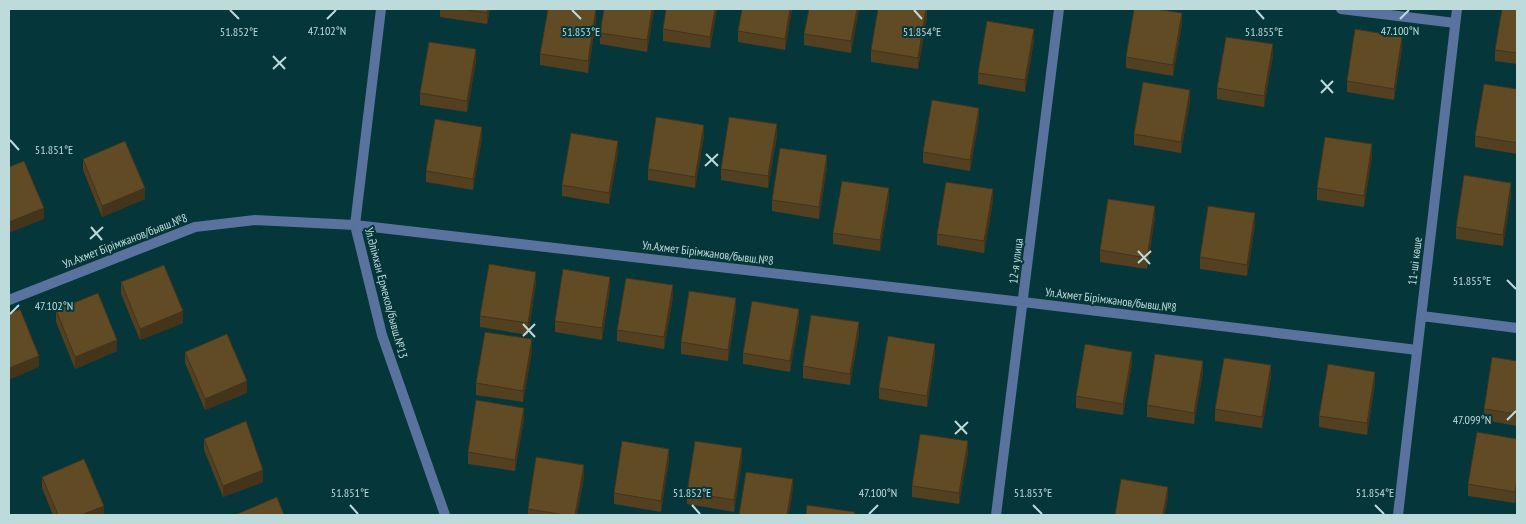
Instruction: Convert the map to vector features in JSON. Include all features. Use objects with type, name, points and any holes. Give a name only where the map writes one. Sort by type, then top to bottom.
[{"type":"street","name":"Ул.Әлімхан Ермеков/бывш.№13","points":[[380,9],[355,225],[382,335],[445,515]]},
{"type":"street","name":"12-я улица","points":[[996,515],[1059,9]]},
{"type":"street","points":[[1341,9],[1455,24]]},
{"type":"street","name":"11-ші көше","points":[[1398,515],[1457,9]]},
{"type":"street","name":"Ул.Ахмет Бірімжанов/бывш.№8","points":[[9,300],[195,227],[255,220],[355,225],[1024,302],[1417,350]]},
{"type":"street","points":[[1422,316],[1517,328]]},
{"type":"building","points":[[462,9],[488,9],[487,13]]},
{"type":"building","points":[[548,9],[596,9],[588,61],[540,54]]},
{"type":"building","points":[[604,9],[652,9],[647,40],[600,33]]},
{"type":"building","points":[[666,9],[715,9],[710,37],[663,29]]},
{"type":"building","points":[[742,9],[790,9],[785,39],[738,31]]},
{"type":"building","points":[[809,9],[857,9],[851,41],[804,34]]},
{"type":"building","points":[[878,9],[926,9],[918,58],[871,50]]},
{"type":"building","points":[[1134,9],[1156,9],[1182,13],[1173,65],[1126,57]]},
{"type":"building","points":[[1502,9],[1517,9],[1517,53],[1495,50]]},
{"type":"building","points":[[987,21],[1034,29],[1025,80],[978,73]]},
{"type":"building","points":[[1355,29],[1402,37],[1394,89],[1347,81]]},
{"type":"building","points":[[1226,37],[1273,44],[1264,96],[1217,88]]},
{"type":"building","points":[[429,42],[476,49],[467,101],[420,93]]},
{"type":"building","points":[[1143,82],[1190,90],[1181,142],[1134,134]]},
{"type":"building","points":[[1484,84],[1517,89],[1517,143],[1475,136]]},
{"type":"building","points":[[932,100],[979,108],[970,160],[923,152]]},
{"type":"building","points":[[656,117],[704,125],[695,177],[648,169]]},
{"type":"building","points":[[729,117],[777,124],[768,176],[721,169]]},
{"type":"building","points":[[435,119],[482,127],[473,179],[426,171]]},
{"type":"building","points":[[571,133],[618,141],[609,193],[562,185]]},
{"type":"building","points":[[1325,137],[1372,144],[1364,196],[1317,188]]},
{"type":"building","points":[[125,141],[145,188],[102,206],[83,159]]},
{"type":"building","points":[[780,148],[827,155],[819,207],[772,200]]},
{"type":"building","points":[[24,161],[44,208],[9,222],[9,167]]},
{"type":"building","points":[[1464,175],[1511,183],[1503,235],[1456,227]]},
{"type":"building","points":[[842,181],[889,188],[880,240],[833,233]]},
{"type":"building","points":[[946,182],[993,189],[984,241],[937,234]]},
{"type":"building","points":[[1108,199],[1155,206],[1147,258],[1100,250]]},
{"type":"building","points":[[1208,206],[1255,213],[1247,265],[1200,257]]},
{"type":"building","points":[[489,264],[536,272],[528,323],[480,316]]},
{"type":"building","points":[[164,265],[183,311],[140,329],[121,282]]},
{"type":"building","points":[[563,269],[610,277],[602,328],[555,321]]},
{"type":"building","points":[[626,278],[673,285],[664,337],[617,330]]},
{"type":"building","points":[[689,291],[736,298],[728,350],[681,342]]},
{"type":"building","points":[[98,293],[117,340],[75,357],[56,310]]},
{"type":"building","points":[[752,301],[799,309],[790,361],[743,353]]},
{"type":"building","points":[[20,309],[39,356],[9,368],[9,314]]},
{"type":"building","points":[[811,315],[859,322],[850,374],[803,366]]},
{"type":"building","points":[[485,332],[532,339],[523,391],[476,383]]},
{"type":"building","points":[[227,334],[247,381],[205,399],[185,352]]},
{"type":"building","points":[[888,336],[935,344],[927,396],[879,388]]},
{"type":"building","points":[[1085,344],[1132,352],[1123,404],[1076,396]]},
{"type":"building","points":[[1155,354],[1203,361],[1194,413],[1147,405]]},
{"type":"building","points":[[1492,357],[1517,361],[1517,414],[1484,409]]},
{"type":"building","points":[[1224,358],[1271,365],[1262,417],[1215,409]]},
{"type":"building","points":[[1328,364],[1375,372],[1367,423],[1319,416]]},
{"type":"building","points":[[476,400],[524,408],[515,460],[468,452]]},
{"type":"building","points":[[246,421],[263,470],[223,486],[204,439]]},
{"type":"building","points":[[1477,432],[1517,439],[1517,480],[1515,492],[1468,484]]},
{"type":"building","points":[[920,434],[968,441],[959,493],[912,486]]},
{"type":"building","points":[[622,441],[669,449],[661,501],[614,493]]},
{"type":"building","points":[[695,441],[742,448],[734,500],[687,492]]},
{"type":"building","points":[[536,457],[584,465],[575,515],[528,509]]},
{"type":"building","points":[[84,459],[104,506],[81,515],[58,515],[42,477]]},
{"type":"building","points":[[746,472],[793,479],[787,515],[739,515]]},
{"type":"building","points":[[1121,479],[1168,487],[1163,515],[1115,515]]},
{"type":"building","points":[[277,497],[284,515],[235,515]]},
{"type":"building","points":[[807,505],[855,512],[854,515],[806,515]]}]
